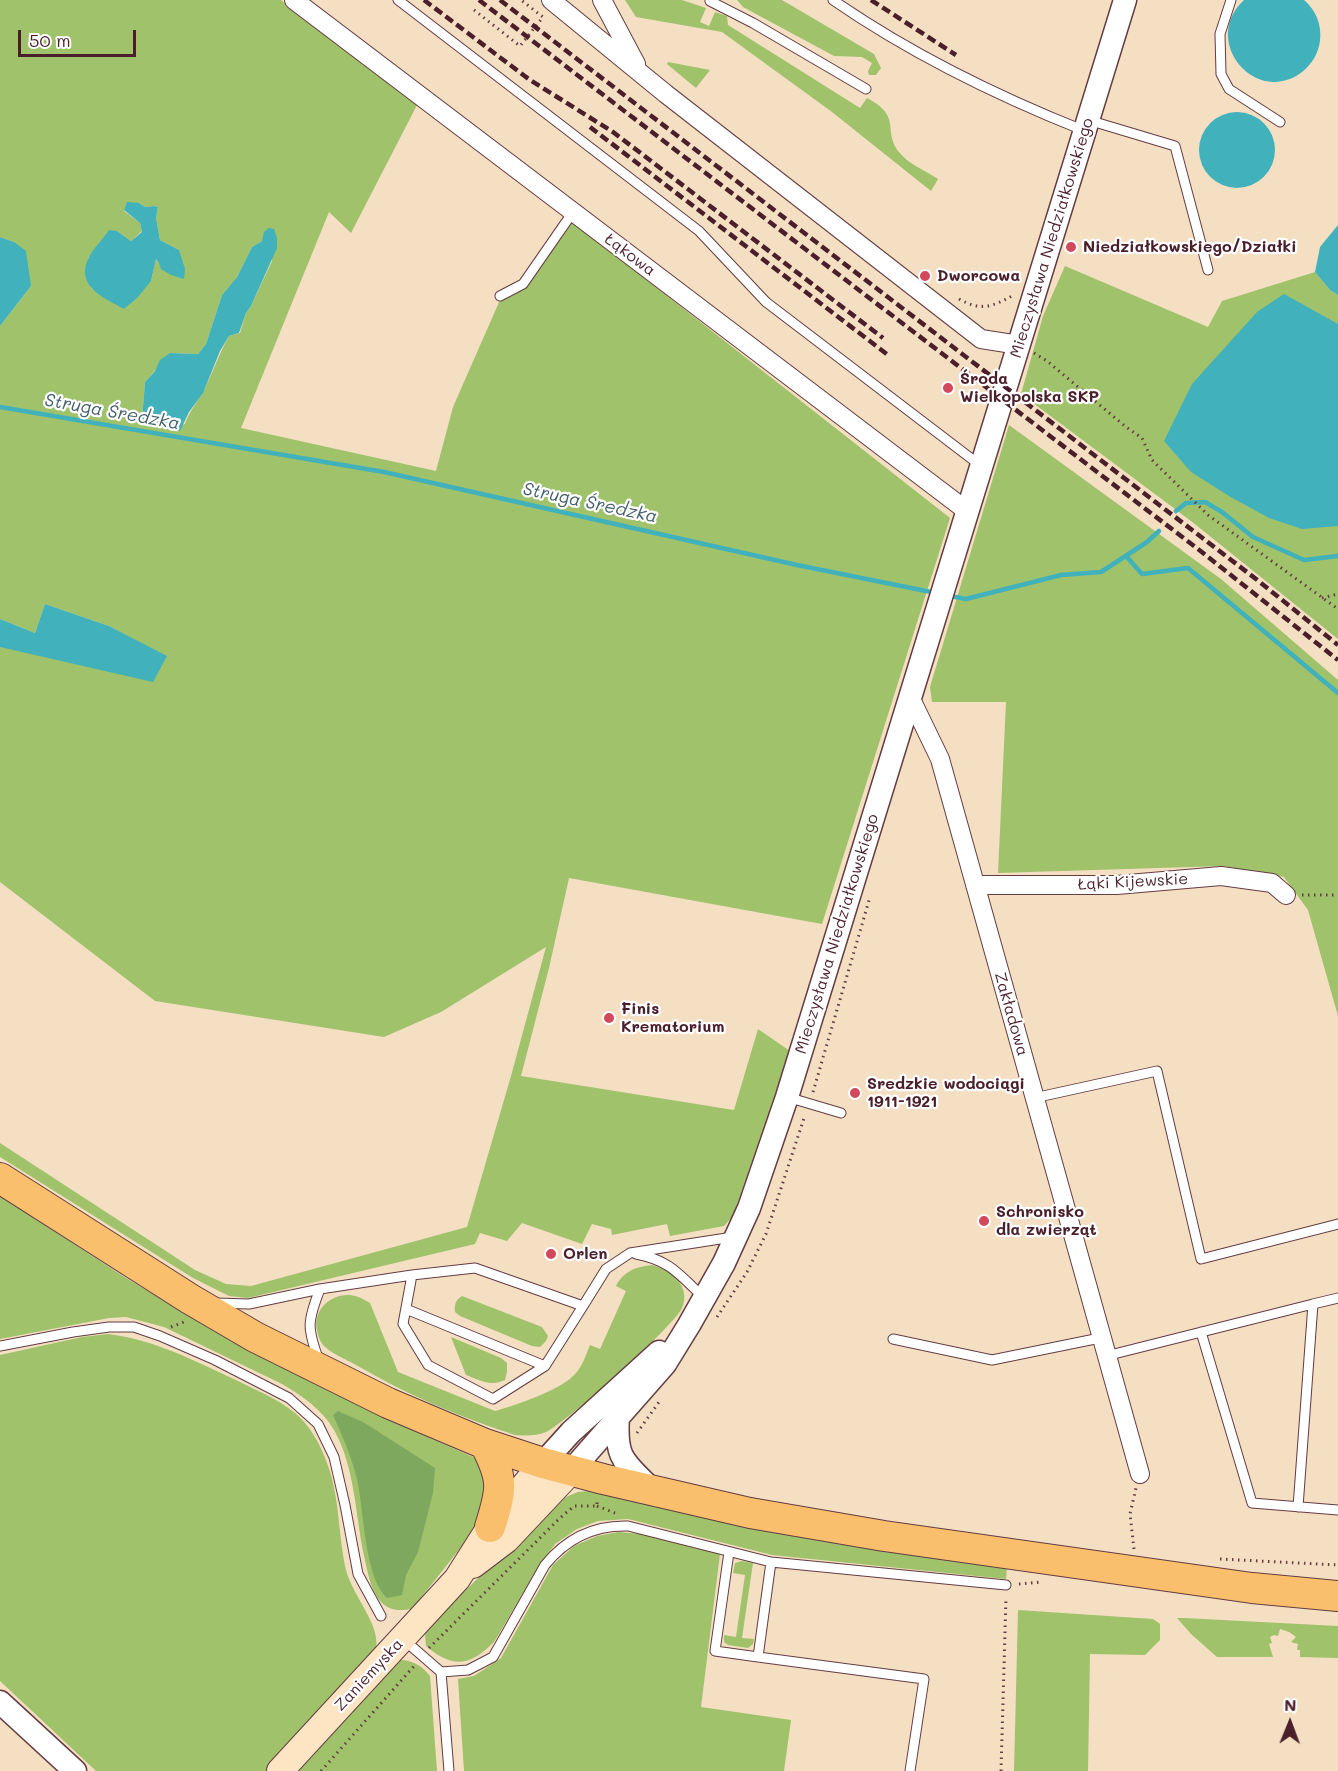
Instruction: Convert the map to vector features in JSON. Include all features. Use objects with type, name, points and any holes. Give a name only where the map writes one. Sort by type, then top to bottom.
[{"type":"highway","points":[[0,1178],[190,1299],[255,1337],[388,1402],[485,1444],[557,1467],[750,1513],[884,1536],[1251,1588],[1338,1596]]},
{"type":"highway","points":[[485,1444],[497,1466],[500,1496],[490,1527]]},
{"type":"main road","name":"Zaniemyska","points":[[457,1579],[490,1527],[557,1467]]},
{"type":"main road","name":"Zaniemyska","points":[[280,1771],[457,1579],[506,1540],[557,1467]]},
{"type":"street","name":"Łąkowa","points":[[294,0],[967,511]]},
{"type":"street","points":[[551,0],[981,339],[1019,345]]},
{"type":"street","points":[[602,0],[640,71]]},
{"type":"street","name":"Mieczysława Niedziałkowskiego","points":[[557,1467],[618,1416],[665,1364],[704,1299],[737,1237],[764,1169],[1125,0]]},
{"type":"street","name":"Zakładowa","points":[[910,697],[940,759],[1100,1338],[1140,1474]]},
{"type":"street","name":"Łąki Kijewskie","points":[[975,885],[1117,885],[1221,876],[1272,883],[1286,895]]},
{"type":"street","name":"Mieczysława Niedziałkowskiego","points":[[557,1467],[571,1432],[689,1325]]},
{"type":"street","points":[[618,1416],[620,1455],[652,1490]]},
{"type":"street","points":[[0,1702],[75,1771]]},
{"type":"lane","points":[[398,0],[699,231],[766,302],[981,466]]},
{"type":"lane","points":[[709,0],[866,89]]},
{"type":"lane","points":[[833,0],[863,20],[957,74],[1035,111],[1175,146],[1208,270]]},
{"type":"lane","points":[[1231,0],[1220,33],[1221,74],[1229,89],[1280,122]]},
{"type":"lane","points":[[500,296],[523,285],[573,212]]},
{"type":"lane","points":[[1034,1098],[1157,1071],[1201,1259],[1338,1224]]},
{"type":"lane","points":[[787,1096],[841,1113]]},
{"type":"lane","points":[[412,1275],[403,1324],[428,1365],[493,1399],[545,1366],[606,1269],[630,1252],[737,1237]]},
{"type":"lane","points":[[630,1252],[652,1257],[671,1266],[704,1299]]},
{"type":"lane","points":[[190,1299],[220,1304],[249,1304],[320,1289],[475,1268],[583,1306]]},
{"type":"lane","points":[[320,1289],[309,1316],[311,1340],[323,1371]]},
{"type":"lane","points":[[1106,1356],[1338,1298]]},
{"type":"lane","points":[[1298,1507],[1313,1304]]},
{"type":"lane","points":[[406,1308],[545,1366]]},
{"type":"lane","points":[[0,1346],[73,1332],[109,1327],[134,1327],[215,1360],[289,1398],[318,1424],[334,1457],[358,1574],[381,1616]]},
{"type":"lane","points":[[1202,1332],[1252,1503],[1338,1510]]},
{"type":"lane","points":[[893,1339],[992,1360],[1100,1338]]},
{"type":"lane","points":[[441,1672],[468,1670],[493,1657],[545,1565],[561,1548],[581,1534],[604,1527],[628,1526],[771,1562],[1006,1585]]},
{"type":"lane","points":[[729,1552],[715,1651],[924,1679],[910,1771]]},
{"type":"lane","points":[[758,1657],[771,1562]]},
{"type":"lane","points":[[403,1639],[441,1672],[449,1771]]},
{"type":"path","points":[[474,10],[520,46],[543,17],[521,0]]},
{"type":"path","points":[[957,298],[972,306],[986,307],[1014,294],[1020,287]]},
{"type":"path","points":[[1019,345],[1047,361],[1142,438],[1152,460],[1208,515],[1338,609]]},
{"type":"path","points":[[1322,598],[1338,594]]},
{"type":"path","points":[[1286,895],[1338,895]]},
{"type":"path","points":[[1134,1554],[1130,1514],[1140,1474]]},
{"type":"path","points":[[1213,1558],[1338,1565]]},
{"type":"path","points":[[1001,1771],[1006,1585],[1060,1581],[1064,1562]]},
{"type":"green space","points":[[0,0],[281,0],[417,105],[351,233],[329,212],[241,428],[436,471],[453,407],[500,300],[525,287],[573,222],[950,518],[822,924],[569,878],[521,1076],[734,1110],[758,1029],[790,1051],[733,1216],[724,1226],[670,1236],[667,1224],[612,1235],[611,1229],[592,1224],[582,1244],[522,1223],[507,1241],[480,1233],[475,1244],[248,1298],[229,1296],[193,1278],[0,1157],[0,1143],[195,1270],[226,1284],[251,1286],[467,1227],[546,947],[441,1012],[384,1037],[155,1001],[0,882],[0,647],[167,657],[109,626],[45,604],[35,633],[0,619],[0,326],[31,286],[14,242],[0,237]],"holes":[[[127,203],[158,207],[156,218],[160,240],[179,250],[159,263],[156,259],[151,281],[124,309],[91,288],[88,258],[99,245],[117,231],[131,241],[142,231],[140,223],[124,211]],[[262,241],[272,261],[246,313],[240,333],[229,336],[185,424],[163,428],[142,419],[145,382],[170,353],[198,354],[206,344],[222,295],[237,277],[252,247]]]},
{"type":"green space","points":[[625,0],[682,0],[706,8],[700,22],[709,26],[715,12],[727,16],[728,25],[860,108],[867,98],[885,111],[894,144],[899,152],[912,164],[938,179],[931,191],[832,112],[722,32],[636,17]]},
{"type":"green space","points":[[737,0],[782,0],[874,54],[881,68],[876,75],[869,75],[868,71],[872,63],[862,57],[834,56],[743,7]]},
{"type":"green space","points":[[668,62],[710,70],[696,88],[667,64]]},
{"type":"green space","points":[[1065,266],[1208,327],[1222,301],[1315,272],[1330,290],[1338,295],[1338,639],[1191,521],[1021,394],[1043,316]]},
{"type":"green space","points":[[1009,425],[1221,579],[1338,680],[1338,1016],[1308,910],[1284,877],[1223,866],[998,873],[1006,702],[932,702],[930,687]]},
{"type":"green space","points":[[0,1196],[126,1278],[244,1348],[369,1411],[480,1460],[486,1469],[481,1522],[412,1609],[389,1608],[375,1594],[367,1571],[351,1477],[341,1445],[324,1416],[297,1393],[164,1327],[126,1317],[109,1318],[0,1339]]},
{"type":"green space","points":[[652,1265],[677,1280],[684,1292],[682,1308],[641,1353],[596,1394],[557,1425],[538,1434],[515,1435],[453,1413],[414,1395],[331,1352],[321,1343],[317,1330],[318,1314],[328,1302],[334,1298],[350,1295],[361,1298],[370,1303],[398,1372],[495,1411],[538,1396],[569,1380],[580,1368],[590,1345],[600,1349],[626,1291],[616,1286],[619,1281],[631,1271]]},
{"type":"green space","points":[[462,1296],[542,1327],[548,1336],[546,1341],[540,1347],[532,1346],[460,1316],[455,1312],[455,1307]]},
{"type":"green space","points":[[108,1334],[141,1341],[174,1352],[274,1399],[305,1423],[327,1463],[337,1503],[346,1570],[374,1630],[376,1649],[266,1771],[96,1771],[0,1681],[0,1355],[82,1337]]},
{"type":"green space","points":[[451,1337],[501,1358],[507,1363],[505,1380],[490,1383],[466,1375]]},
{"type":"green space","points":[[338,1411],[363,1422],[435,1468],[433,1493],[418,1552],[406,1575],[402,1595],[387,1598],[374,1576],[366,1545],[356,1475],[333,1415]]},
{"type":"green space","points":[[589,1491],[733,1524],[1007,1568],[1006,1579],[772,1555],[628,1519],[598,1521],[577,1529],[555,1544],[494,1642],[477,1656],[461,1662],[453,1661],[426,1646],[425,1635],[429,1625],[561,1499],[578,1492]]},
{"type":"green space","points":[[619,1532],[641,1534],[720,1554],[701,1707],[791,1720],[784,1771],[464,1771],[458,1679],[474,1676],[501,1658],[553,1565],[574,1546],[597,1536]]},
{"type":"green space","points":[[742,1561],[753,1563],[742,1638],[754,1639],[753,1644],[748,1648],[728,1645],[724,1642],[724,1635],[736,1637],[745,1575],[733,1573],[735,1563]]},
{"type":"green space","points":[[1018,1610],[1153,1619],[1160,1624],[1160,1640],[1145,1655],[1090,1654],[1088,1771],[1014,1771]]},
{"type":"green space","points":[[1177,1618],[1338,1626],[1338,1658],[1300,1657],[1300,1650],[1297,1650],[1298,1644],[1291,1642],[1296,1637],[1280,1629],[1278,1636],[1270,1637],[1272,1643],[1269,1644],[1273,1657],[1217,1657]]},
{"type":"green space","points":[[403,1660],[418,1665],[430,1676],[437,1771],[294,1771],[396,1661]]},
{"type":"water","points":[[1244,0],[1304,0],[1312,8],[1319,24],[1320,41],[1309,66],[1284,81],[1267,81],[1252,75],[1239,64],[1231,50],[1228,33],[1232,16]]},
{"type":"water","points":[[1237,112],[1252,115],[1264,123],[1272,135],[1275,150],[1272,165],[1264,177],[1252,185],[1237,188],[1222,185],[1210,177],[1202,165],[1199,150],[1202,135],[1210,123],[1222,115]]},
{"type":"water","points":[[127,202],[139,203],[145,207],[158,207],[156,218],[160,240],[179,250],[185,269],[184,279],[171,275],[161,269],[156,259],[151,281],[124,309],[93,290],[85,276],[85,267],[89,257],[109,230],[117,231],[131,241],[142,232],[140,223],[124,210]]},
{"type":"water","points":[[1338,225],[1338,295],[1330,290],[1315,272],[1320,247]]},
{"type":"water","points":[[269,228],[274,229],[277,248],[239,333],[229,336],[220,351],[203,393],[189,412],[180,431],[151,425],[142,419],[145,382],[155,371],[160,360],[170,353],[198,354],[206,344],[222,295],[237,277],[252,247],[262,241],[264,232]]},
{"type":"water","points":[[0,237],[14,242],[26,251],[31,286],[0,326]]},
{"type":"water","points":[[1284,294],[1338,324],[1338,526],[1302,529],[1269,518],[1191,472],[1164,441],[1192,384],[1257,312]]},
{"type":"water","points":[[45,604],[109,626],[167,656],[153,682],[0,647],[0,619],[35,633]]},
{"type":"waterway","name":"Struga Średzka","points":[[0,407],[384,472],[797,565],[936,593]]},
{"type":"waterway","name":"Struga Średzka","points":[[1176,511],[1186,503],[1205,502],[1222,512],[1253,537],[1304,560],[1338,556]]},
{"type":"waterway","name":"Struga Średzka","points":[[950,596],[966,599],[1061,575],[1101,572],[1147,542],[1159,531]]},
{"type":"waterway","points":[[1126,556],[1142,574],[1188,568],[1338,693]]},
{"type":"railway","points":[[424,0],[530,80],[613,132],[883,338]]},
{"type":"railway","points":[[479,0],[1198,549],[1338,660]]},
{"type":"railway","points":[[500,0],[1256,579],[1338,645]]},
{"type":"railway","points":[[871,0],[956,55]]},
{"type":"railway","points":[[590,127],[888,355]]},
{"type":"place","name":"Niedziałkowskiego/Działki","points":[[1071,247]]},
{"type":"place","name":"Dworcowa","points":[[925,276]]},
{"type":"place","name":"Środa Wielkopolska SKP","points":[[948,388]]},
{"type":"place","name":"Finis Krematorium","points":[[609,1018]]},
{"type":"place","name":"Sredzkie wodociągi 1911-1921","points":[[855,1093]]},
{"type":"place","name":"Schronisko dla zwierząt","points":[[984,1221]]},
{"type":"place","name":"Orlen","points":[[551,1254]]}]
